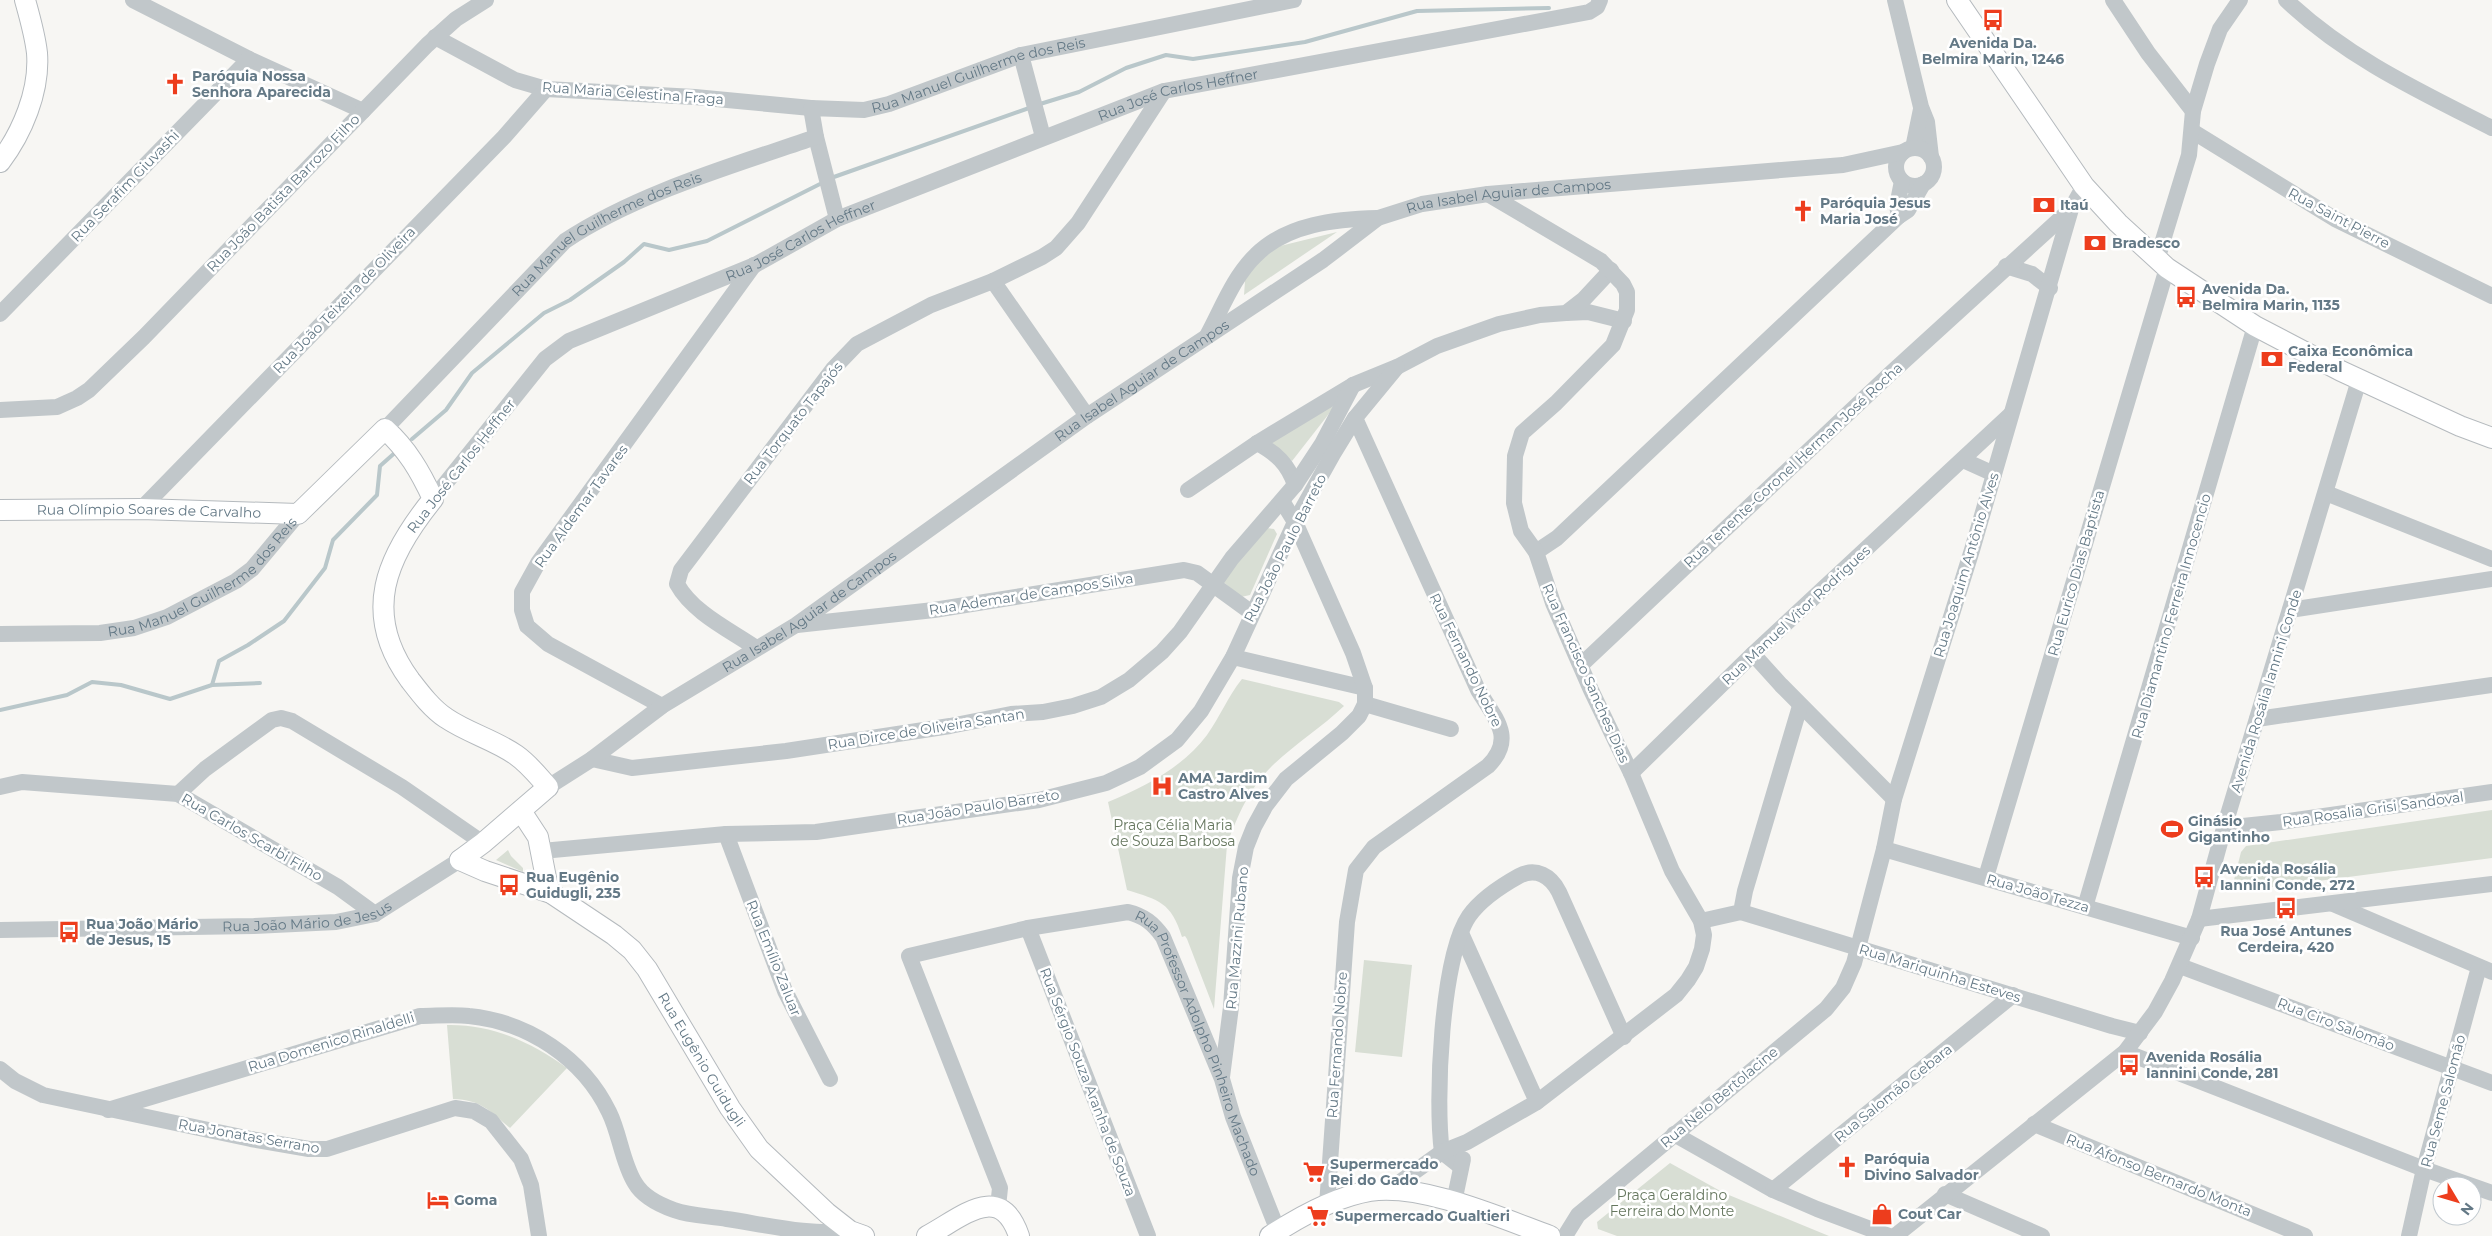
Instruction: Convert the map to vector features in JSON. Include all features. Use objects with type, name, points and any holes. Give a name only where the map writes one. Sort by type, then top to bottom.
[{"type":"main road","points":[[0,162],[8,151],[29,109],[35,78],[37,56],[25,0]]},
{"type":"main road","points":[[1957,0],[2084,186],[2162,264],[2255,326],[2359,380],[2492,438]]},
{"type":"main road","points":[[385,429],[402,445],[413,461],[433,499]]},
{"type":"main road","name":"Rua Manuel Guilherme dos Reis","points":[[298,514],[385,429]]},
{"type":"main road","name":"Rua José Carlos Heffner","points":[[433,499],[413,523],[395,556],[386,581],[382,603],[388,639],[400,666],[415,687],[439,712],[464,729],[515,754],[532,768],[548,787]]},
{"type":"main road","name":"Rua Olímpio Soares de Carvalho","points":[[0,510],[140,510],[298,514]]},
{"type":"main road","name":"Rua Isabel Aguiar de Campos","points":[[521,811],[548,787]]},
{"type":"main road","points":[[521,811],[538,837],[551,894]]},
{"type":"main road","name":"Rua João Mário de Jesus","points":[[460,860],[521,811]]},
{"type":"main road","name":"Rua Eugênio Guidugli","points":[[460,860],[551,894],[614,935],[632,950],[647,969],[730,1108],[759,1149],[808,1197],[857,1233]]},
{"type":"main road","points":[[1274,1233],[1350,1195],[1389,1190],[1407,1191],[1454,1202],[1550,1236]]},
{"type":"main road","points":[[927,1236],[970,1212],[985,1206],[998,1207],[1007,1212],[1014,1222],[1019,1236]]},
{"type":"street","name":"Rua João Batista Barrozo Filho","points":[[0,410],[56,407],[77,398],[89,390],[131,350],[363,111],[250,59],[133,0]]},
{"type":"street","points":[[363,111],[435,37],[469,9],[486,0]]},
{"type":"street","name":"Rua Manuel Guilherme dos Reis","points":[[811,108],[864,110],[889,104],[1021,55],[1294,0]]},
{"type":"street","name":"Rua José Carlos Heffner","points":[[433,499],[546,359],[569,341],[755,265],[837,219],[1164,91],[1589,12],[1597,7],[1600,0]]},
{"type":"street","points":[[1536,552],[1556,538],[1679,425],[1899,216],[1908,210],[1923,184],[1932,176],[1934,169],[1928,122],[1921,106],[1895,0]]},
{"type":"street","points":[[1900,19],[1904,0]]},
{"type":"street","points":[[2113,0],[2148,53],[2193,111]]},
{"type":"street","name":"Rua Eurico Dias Baptista","points":[[1986,878],[2162,264],[2189,155],[2193,111],[2215,41],[2240,0]]},
{"type":"street","points":[[2286,0],[2322,31],[2366,62],[2492,128]]},
{"type":"street","name":"Rua Maria Celestina Fraga","points":[[435,37],[516,80],[546,89],[695,97],[811,108]]},
{"type":"street","points":[[1021,55],[1043,137]]},
{"type":"street","name":"Rua Serafim Giuvashi","points":[[0,314],[250,59]]},
{"type":"street","name":"Rua João Teixeira de Oliveira","points":[[140,510],[504,137],[546,89]]},
{"type":"street","name":"Rua Torquato Tapajós","points":[[756,648],[699,609],[683,595],[677,584],[681,570],[833,369],[858,344],[932,305],[993,281],[1042,257],[1067,237],[1164,91]]},
{"type":"street","points":[[1899,216],[1897,206],[1900,177],[1897,161],[1908,150],[1917,136],[1921,106]]},
{"type":"street","points":[[811,108],[816,136],[837,219]]},
{"type":"street","name":"Rua Saint Pierre","points":[[2192,131],[2335,219],[2492,296]]},
{"type":"street","name":"Rua Manuel Guilherme dos Reis","points":[[385,429],[565,241],[595,221],[636,203],[730,166],[816,136]]},
{"type":"street","points":[[1908,150],[1926,152],[1931,157]]},
{"type":"street","name":"Rua Isabel Aguiar de Campos","points":[[548,787],[592,758],[662,706],[796,625],[1087,416],[1323,260],[1378,218],[1422,204],[1488,194],[1843,165],[1908,150]]},
{"type":"street","name":"Rua Isabel Aguiar de Campos","points":[[1843,165],[1900,177]]},
{"type":"street","points":[[1900,177],[1912,186],[1923,184]]},
{"type":"street","name":"Rua Joaquim Antônio Alves","points":[[1858,948],[1884,849],[1894,799],[2013,413],[2071,209],[2084,186]]},
{"type":"street","name":"Rua Francisco Sanches Dias","points":[[1389,1190],[1442,1152],[1467,1142],[1537,1102],[1624,1037],[1676,995],[1688,980],[1702,949],[1704,935],[1701,921],[1672,871],[1631,773],[1553,603],[1536,552],[1521,531],[1514,503],[1516,456],[1522,434],[1607,353],[1617,338],[1624,322],[1627,310],[1627,292],[1610,270],[1589,253],[1488,194]]},
{"type":"street","name":"Rua Tenente-Coronel Herman José Rocha","points":[[1581,664],[2006,266],[2071,209]]},
{"type":"street","points":[[1207,335],[1242,273],[1256,255],[1277,239],[1326,223],[1378,218]]},
{"type":"street","name":"Rua Aldemar Tavares","points":[[662,706],[548,644],[527,626],[522,610],[522,592],[538,564],[755,265]]},
{"type":"street","points":[[2006,266],[2032,274],[2050,288]]},
{"type":"street","points":[[1566,313],[1584,299],[1610,270]]},
{"type":"street","points":[[993,281],[1087,416]]},
{"type":"street","points":[[1188,490],[1257,443],[1353,385],[1472,332],[1526,318],[1566,313],[1588,312],[1624,322]]},
{"type":"street","name":"Rua Diamantino Ferreira Innocencio","points":[[2085,907],[2255,326]]},
{"type":"street","name":"Rua João Paulo Barreto","points":[[542,852],[726,834],[816,832],[1039,800],[1106,784],[1140,767],[1177,740],[1201,711],[1233,657],[1295,522],[1356,418],[1397,367]]},
{"type":"street","name":"Avenida Rosália Iannini Conde","points":[[1896,1236],[1945,1194],[2125,1052],[2155,1012],[2180,966],[2199,919],[2224,828],[2359,380]]},
{"type":"street","name":"Rua João Paulo Barreto","points":[[1212,586],[1232,558],[1295,485],[1322,444],[1353,385]]},
{"type":"street","name":"Rua Manuel Vitor Rodrigues","points":[[1631,773],[1754,654],[2013,413]]},
{"type":"street","name":"Rua Fernando Nobre","points":[[1327,1205],[1347,922],[1356,870],[1374,847],[1488,766],[1499,754],[1503,738],[1497,721],[1474,681],[1356,418]]},
{"type":"street","points":[[1257,443],[1275,454],[1286,464],[1295,485]]},
{"type":"street","points":[[1963,460],[1994,474]]},
{"type":"street","points":[[2326,493],[2492,559]]},
{"type":"street","points":[[1282,501],[1295,522],[1353,653],[1365,696]]},
{"type":"street","name":"Rua Manuel Guilherme dos Reis","points":[[0,634],[100,633],[134,628],[167,617],[236,581],[252,568],[298,514]]},
{"type":"street","points":[[2290,610],[2485,580],[2476,554]]},
{"type":"street","name":"Rua Ademar de Campos Silva","points":[[796,625],[934,610],[1184,570],[1197,573],[1212,586],[1252,613]]},
{"type":"street","name":"Rua Dirce de Oliveira Santan","points":[[592,758],[632,768],[786,751],[950,726],[1010,714],[1043,712],[1073,706],[1101,697],[1129,680],[1162,652],[1201,605],[1212,586]]},
{"type":"street","points":[[1754,654],[1800,706],[1894,799]]},
{"type":"street","points":[[1233,657],[1365,696],[1451,729]]},
{"type":"street","points":[[2257,719],[2492,685]]},
{"type":"street","name":"Rua Mazzini Rubano","points":[[1222,1079],[1231,1007],[1240,878],[1248,840],[1266,805],[1286,779],[1348,728],[1359,716],[1365,696]]},
{"type":"street","points":[[1701,921],[1741,912],[1745,891],[1800,706]]},
{"type":"street","points":[[178,794],[205,769],[256,730],[272,720],[281,718],[299,725],[402,787],[483,843]]},
{"type":"street","name":"Rua Carlos Scarbi Filho","points":[[0,787],[22,782],[178,794],[338,887],[375,914]]},
{"type":"street","name":"Rua Rosalia Grisi Sandoval","points":[[2224,828],[2280,822],[2492,792]]},
{"type":"street","name":"Rua Emílio Zaluar","points":[[726,834],[785,990],[830,1079]]},
{"type":"street","name":"Rua João Tezza","points":[[1884,849],[2192,938]]},
{"type":"street","name":"Rua João Mário de Jesus","points":[[0,931],[254,926],[336,922],[375,914],[460,860]]},
{"type":"street","points":[[1461,1167],[1442,1152],[1440,1136],[1442,1045],[1450,970],[1461,933],[1469,916],[1493,892],[1524,874],[1540,873],[1548,877],[1559,892],[1624,1037]]},
{"type":"street","points":[[2199,919],[2492,884]]},
{"type":"street","points":[[2333,904],[2486,969]]},
{"type":"street","name":"Rua Professor Adolpho Pinheiro Machado","points":[[998,1207],[1000,1188],[909,956],[1028,928],[1128,912],[1142,916],[1154,924],[1163,937],[1222,1079],[1233,1117],[1274,1233]]},
{"type":"street","name":"Rua Mariquinha Esteves","points":[[1741,912],[2140,1033]]},
{"type":"street","name":"Rua Sérgio Souza Aranha de Souza","points":[[1028,928],[1148,1236]]},
{"type":"street","points":[[1461,933],[1537,1102]]},
{"type":"street","name":"Rua Nelo Bertolacine","points":[[1565,1236],[1578,1215],[1826,1009],[1843,988],[1858,948]]},
{"type":"street","name":"Rua Ciro Salomão","points":[[2180,966],[2492,1083]]},
{"type":"street","name":"Rua Seme Salomão","points":[[2409,1236],[2424,1169],[2453,1069],[2486,969]]},
{"type":"street","name":"Rua Salomão Gebara","points":[[1773,1190],[2012,995]]},
{"type":"street","name":"Rua Domenico Rinaldelli","points":[[108,1110],[420,1016],[470,1016],[523,1029],[549,1044],[573,1062],[594,1086],[610,1113],[634,1183],[655,1202],[676,1211],[805,1231],[830,1234],[857,1233]]},
{"type":"street","points":[[2125,1052],[2424,1169],[2492,1193]]},
{"type":"street","name":"Rua Jonatas Serrano","points":[[0,1069],[15,1081],[42,1095],[251,1139],[309,1149],[326,1149],[455,1108],[474,1111],[491,1121],[521,1159],[531,1185],[539,1236]]},
{"type":"street","name":"Rua Afonso Bernardo Monta","points":[[2034,1124],[2286,1231],[2305,1236]]},
{"type":"street","points":[[1674,1134],[1773,1190],[1889,1236]]},
{"type":"street","points":[[1454,1202],[1467,1142]]},
{"type":"street","points":[[1945,1194],[2042,1236]]},
{"type":"green space","points":[[1337,232],[1244,295],[1247,254]]},
{"type":"green space","points":[[1329,400],[1335,406],[1292,461],[1274,448],[1270,436]]},
{"type":"green space","points":[[1267,528],[1274,529],[1277,534],[1250,595],[1241,597],[1221,580]]},
{"type":"green space","name":"Praça Célia Maria de Souza Barbosa","points":[[1242,679],[1339,702],[1344,706],[1273,765],[1251,792],[1235,823],[1227,845],[1214,1009],[1187,939],[1185,936],[1182,937],[1178,925],[1168,909],[1156,900],[1127,890],[1108,802],[1149,783],[1187,757],[1207,735],[1232,692]]},
{"type":"green space","points":[[2492,810],[2492,858],[2243,891],[2238,891],[2233,884],[2241,852],[2246,846]]},
{"type":"green space","points":[[508,850],[511,856],[523,868],[523,872],[496,860]]},
{"type":"green space","points":[[1364,960],[1412,965],[1402,1057],[1355,1052]]},
{"type":"green space","points":[[447,1025],[464,1025],[510,1036],[539,1050],[567,1068],[510,1128],[484,1107],[471,1101],[453,1099]]},
{"type":"green space","name":"Praça Geraldino Ferreira do Monte","points":[[1670,1163],[1724,1193],[1829,1236],[1617,1236],[1598,1229],[1597,1222]]},
{"type":"waterway","points":[[1040,104],[1079,92],[1126,68],[1166,55],[1193,59],[1305,42],[1417,11],[1549,8]]},
{"type":"waterway","points":[[831,178],[1032,107]]},
{"type":"waterway","points":[[412,439],[446,410],[472,373],[544,313],[570,300],[624,262],[644,244],[669,250],[707,241],[820,184]]},
{"type":"waterway","points":[[212,685],[219,661],[248,645],[284,621],[325,568],[333,540],[377,495],[380,466],[398,450]]},
{"type":"waterway","points":[[0,710],[67,695],[92,682],[121,685],[170,699],[212,685],[260,683]]},
{"type":"place","name":"Avenida Da. Belmira Marin, 1246","points":[[1993,20]]},
{"type":"place","name":"Paróquia Nossa Senhora Aparecida","points":[[175,84]]},
{"type":"place","name":"Itaú","points":[[2044,205]]},
{"type":"place","name":"Paróquia Jesus Maria José","points":[[1803,211]]},
{"type":"place","name":"Bradesco","points":[[2095,243]]},
{"type":"place","name":"Avenida Da. Belmira Marin, 1135","points":[[2186,297]]},
{"type":"place","name":"Caixa Econômica Federal","points":[[2272,359]]},
{"type":"place","name":"AMA Jardim Castro Alves","points":[[1162,786]]},
{"type":"place","name":"Ginásio Gigantinho","points":[[2172,829]]},
{"type":"place","name":"Avenida Rosália Iannini Conde, 272","points":[[2204,877]]},
{"type":"place","name":"Rua Eugênio Guidugli, 235","points":[[509,885]]},
{"type":"place","name":"Rua José Antunes Cerdeira, 420","points":[[2286,908]]},
{"type":"place","name":"Rua João Mário de Jesus, 15","points":[[69,932]]},
{"type":"place","name":"Avenida Rosália Iannini Conde, 281","points":[[2129,1065]]},
{"type":"place","name":"Paróquia Divino Salvador","points":[[1847,1167]]},
{"type":"place","name":"Supermercado Rei do Gado","points":[[1314,1172]]},
{"type":"place","name":"Goma","points":[[438,1200]]},
{"type":"place","name":"Cout Car","points":[[1882,1214]]},
{"type":"place","name":"Supermercado Gualtieri","points":[[1318,1216]]}]
